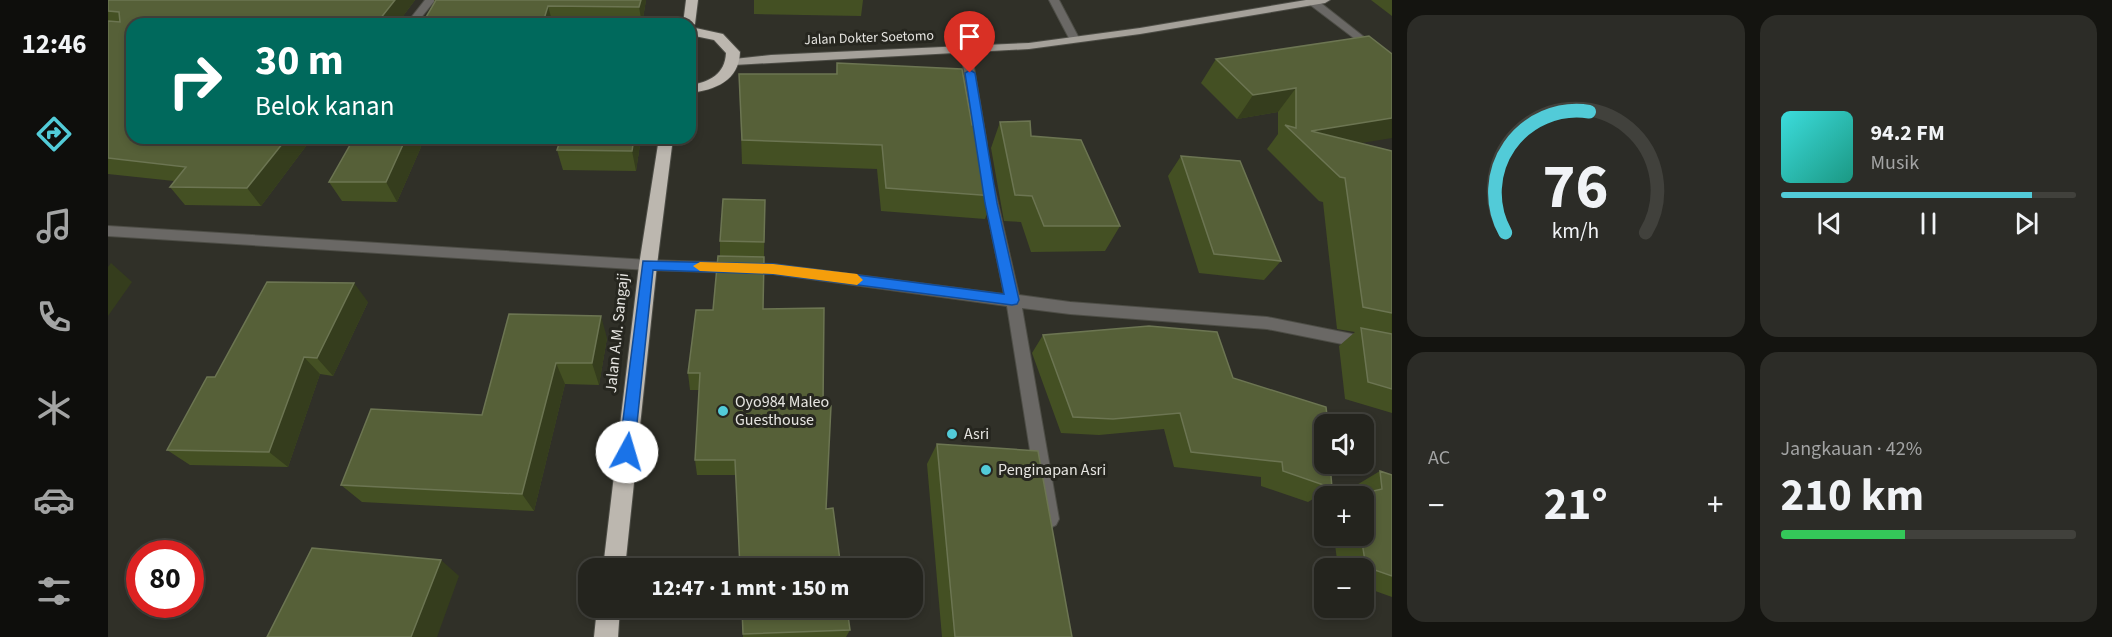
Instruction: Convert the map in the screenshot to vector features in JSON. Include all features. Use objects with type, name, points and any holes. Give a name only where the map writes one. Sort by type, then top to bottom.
[{"type":"highway","points":[[690,18],[692,0]]},
{"type":"highway","points":[[696,32],[718,37],[734,52],[734,62],[730,71],[721,80],[696,87]]},
{"type":"highway","name":"Jalan A.M. Sangaji","points":[[615,558],[648,265],[665,144]]},
{"type":"highway","points":[[606,637],[608,618]]},
{"type":"main road","name":"Jalan Dokter Soetomo","points":[[734,62],[815,54],[966,50],[1075,40],[1319,1]]},
{"type":"street","points":[[416,18],[430,0]]},
{"type":"street","points":[[1054,0],[1075,40]]},
{"type":"street","points":[[1319,1],[1392,64]]},
{"type":"street","points":[[966,50],[982,153]]},
{"type":"street","points":[[986,173],[1012,300],[1053,537]]},
{"type":"street","points":[[108,231],[648,265],[773,269],[1070,308],[1267,323],[1392,348]]},
{"type":"building","points":[[108,0],[395,0],[381,18],[126,18],[126,144],[282,144],[247,188],[170,187],[186,167],[108,158],[108,21],[120,22],[119,12],[108,11]]},
{"type":"building","points":[[436,0],[641,0],[639,7],[548,6],[544,18],[426,18]]},
{"type":"building","points":[[1369,36],[1392,54],[1392,118],[1311,131],[1392,151],[1392,313],[1363,307],[1345,178],[1340,177],[1285,125],[1296,128],[1296,88],[1253,95],[1216,59]]},
{"type":"building","points":[[837,63],[962,69],[972,125],[981,124],[994,196],[886,188],[882,145],[742,140],[739,74],[837,74]]},
{"type":"building","points":[[1030,121],[1031,136],[1081,140],[1120,226],[1044,226],[1032,196],[1015,195],[1000,122]]},
{"type":"building","points":[[351,144],[403,144],[386,182],[329,182]]},
{"type":"building","points":[[559,144],[633,144],[632,151],[557,150]]},
{"type":"building","points":[[1181,156],[1240,161],[1281,261],[1214,254]]},
{"type":"building","points":[[723,199],[765,200],[764,242],[720,241]]},
{"type":"building","points":[[718,256],[764,257],[763,309],[824,308],[823,406],[831,406],[826,509],[833,508],[840,558],[740,558],[735,460],[695,460],[700,373],[688,373],[696,310],[713,310]]},
{"type":"building","points":[[267,282],[354,283],[317,358],[304,357],[269,452],[167,450],[207,377],[215,377]]},
{"type":"building","points":[[509,314],[601,316],[592,363],[556,363],[522,494],[341,485],[371,409],[482,415]]},
{"type":"building","points":[[1149,326],[1217,332],[1233,378],[1326,407],[1327,414],[1314,414],[1314,474],[1331,474],[1332,486],[1283,471],[1282,462],[1191,452],[1180,413],[1113,419],[1073,417],[1043,335]]},
{"type":"building","points":[[1361,328],[1392,334],[1392,389],[1368,382]]},
{"type":"building","points":[[937,444],[1038,451],[1072,637],[955,637]]},
{"type":"building","points":[[1380,471],[1392,475],[1392,576],[1374,570],[1374,558],[1365,558],[1363,546],[1374,546],[1374,491],[1382,489]]},
{"type":"building","points":[[312,548],[441,560],[411,637],[267,637]]},
{"type":"building","points":[[742,618],[848,618],[850,630],[743,634]]},
{"type":"slow traffic","points":[[700,266],[773,269],[857,280]]},
{"type":"place","name":"Oyo984 Maleo Guesthouse","points":[[723,411]]},
{"type":"place","name":"Asri","points":[[952,434]]},
{"type":"place","name":"Penginapan Asri","points":[[986,470]]},
{"type":"route","points":[[627,452],[648,265],[773,269],[1012,300],[991,203],[970,73]]}]
